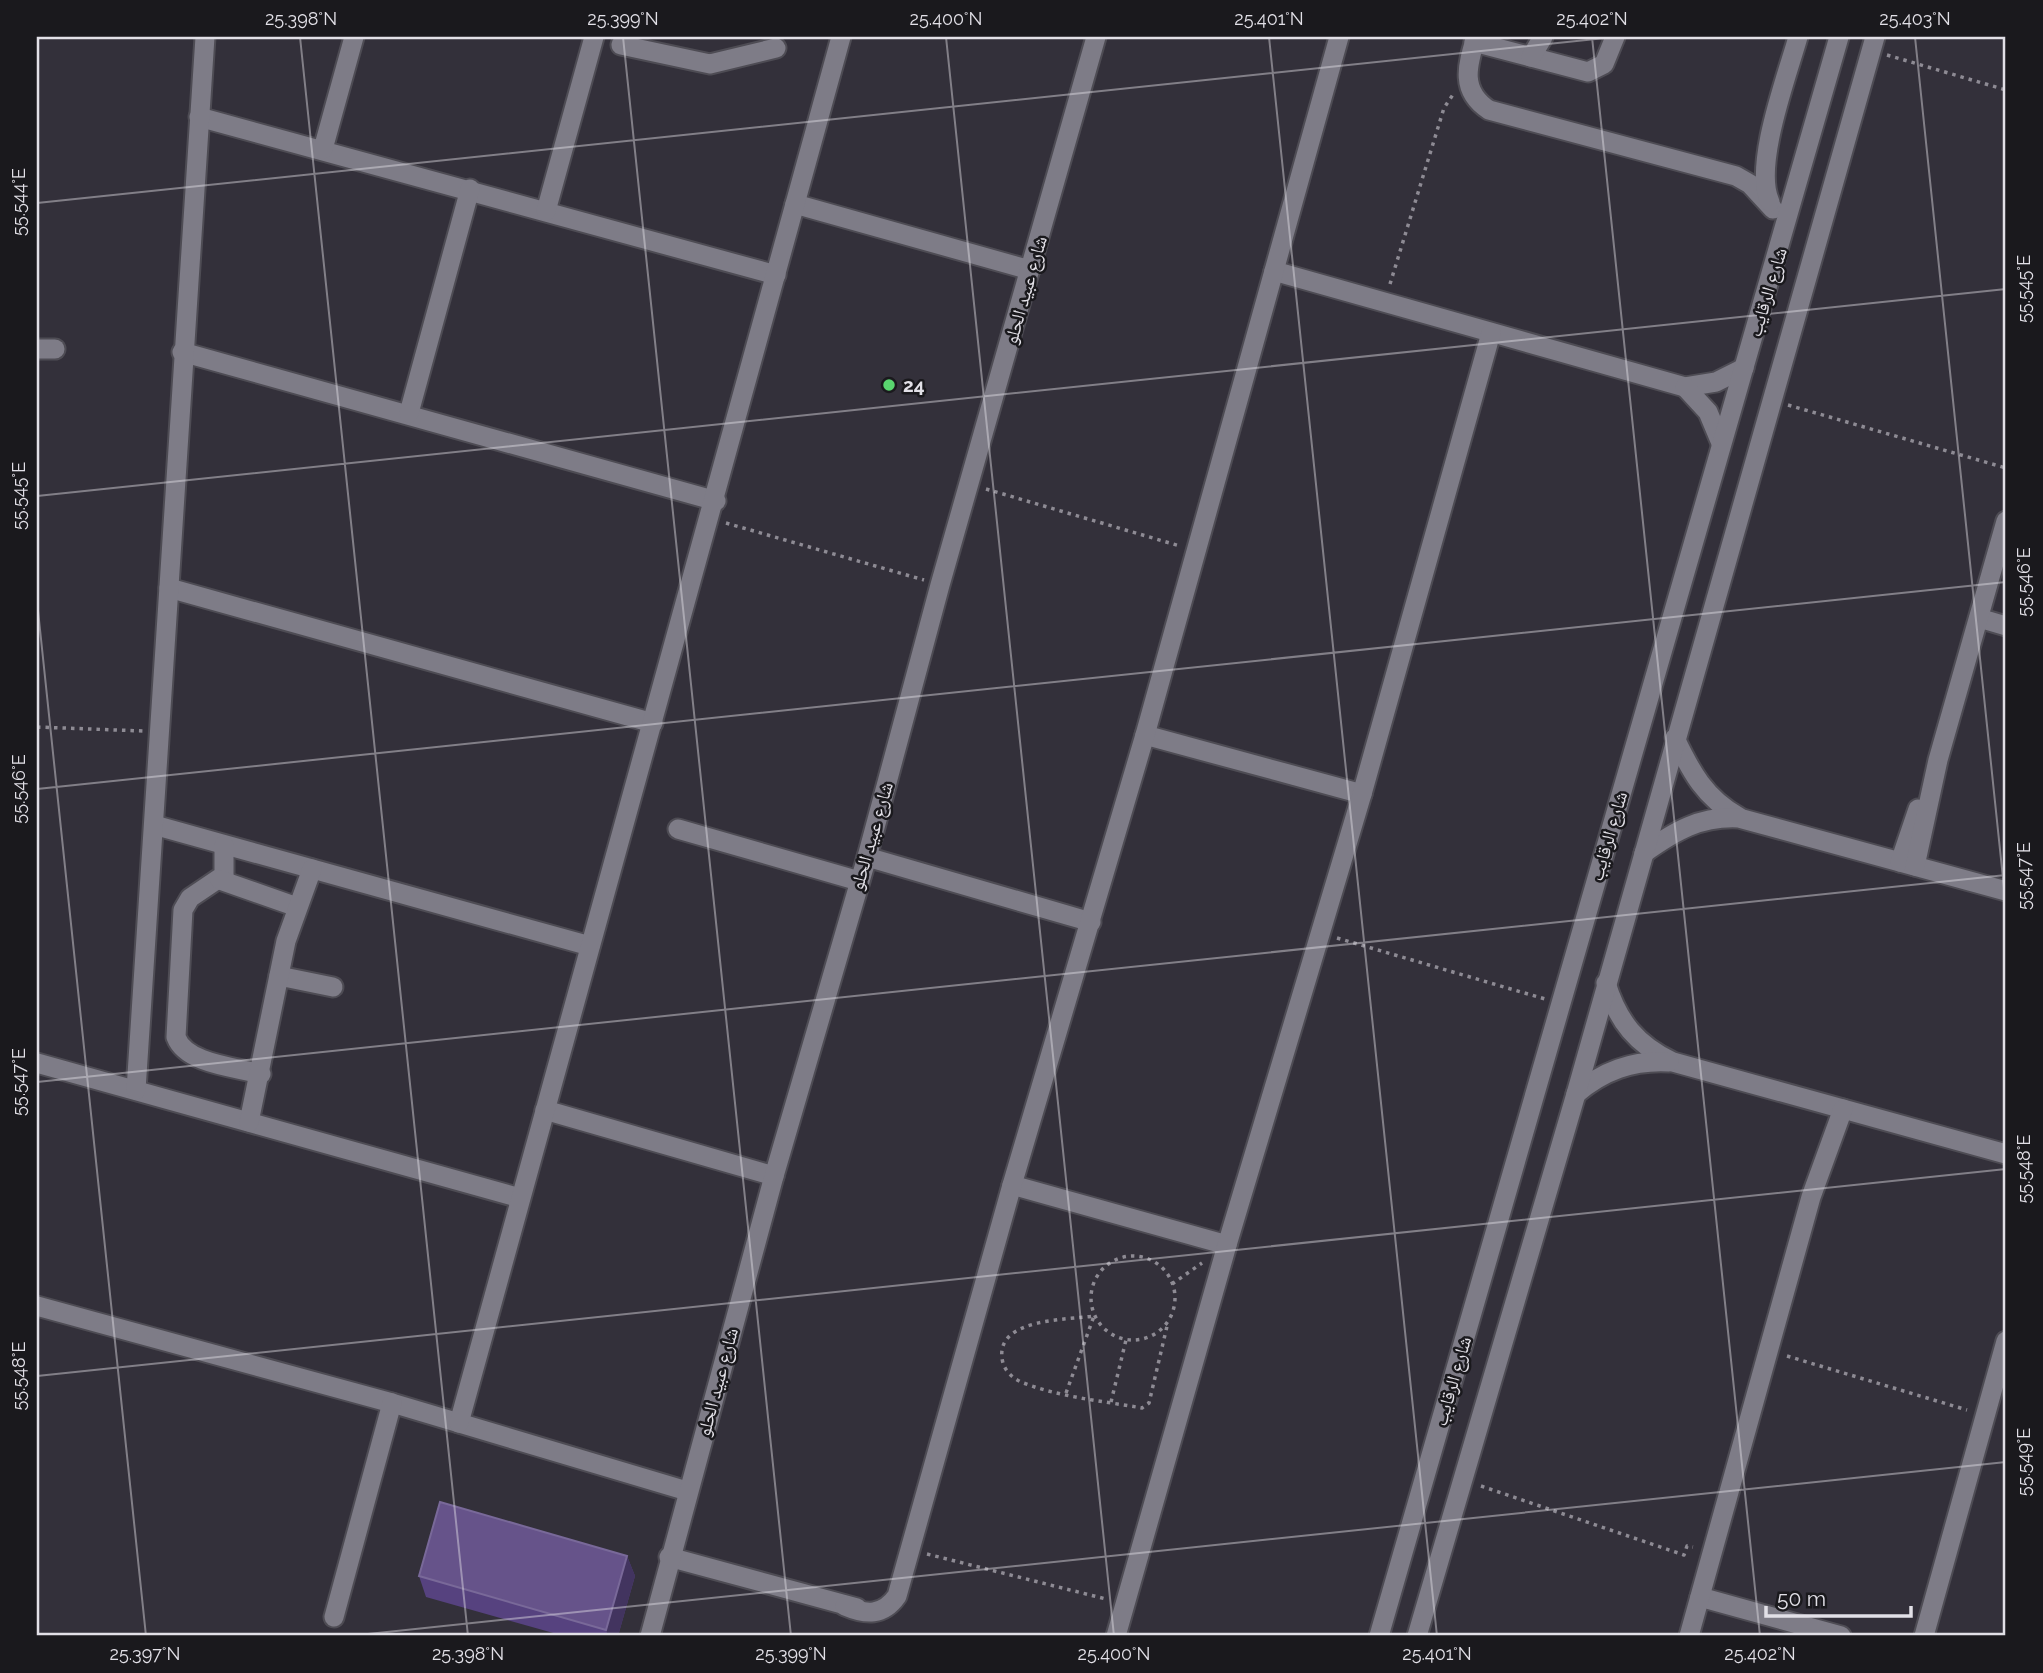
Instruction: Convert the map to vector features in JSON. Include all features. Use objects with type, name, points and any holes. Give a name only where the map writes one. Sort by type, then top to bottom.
[{"type":"street","points":[[136,1090],[182,352],[205,37]]},
{"type":"street","points":[[323,149],[354,37]]},
{"type":"street","points":[[546,211],[594,37]]},
{"type":"street","points":[[459,1423],[713,510],[841,37]]},
{"type":"street","name":"شارع عبيد الحلو","points":[[650,1636],[669,1556],[774,1176],[867,857],[940,585],[1096,37]]},
{"type":"street","points":[[669,1556],[859,1608],[881,1601],[896,1584],[907,1558],[1012,1185],[1145,735],[1339,37]]},
{"type":"street","points":[[1531,57],[1543,37]]},
{"type":"street","points":[[1615,37],[1608,57],[1597,70],[1588,72],[1475,40],[1467,83],[1471,94],[1489,110],[1720,172],[1751,184],[1773,209],[1786,230]]},
{"type":"street","points":[[1773,209],[1764,185],[1766,157],[1798,37]]},
{"type":"street","name":"شارع الرقايب","points":[[1379,1636],[1721,443],[1786,230],[1839,37]]},
{"type":"street","name":"شارع الرقايب","points":[[1417,1636],[1576,1094],[1873,43]]},
{"type":"street","points":[[621,45],[665,46],[718,64],[776,48]]},
{"type":"street","points":[[199,117],[470,189],[776,275]]},
{"type":"street","points":[[1720,172],[1757,166],[1766,157]]},
{"type":"street","points":[[409,413],[470,189]]},
{"type":"street","points":[[795,204],[1030,270]]},
{"type":"street","points":[[1274,271],[1685,387],[1716,382],[1744,368]]},
{"type":"street","points":[[1116,1636],[1227,1245],[1362,794],[1491,333]]},
{"type":"street","points":[[182,352],[409,413],[713,510]]},
{"type":"street","points":[[1685,387],[1708,412],[1721,443]]},
{"type":"street","points":[[1907,864],[2006,521]]},
{"type":"street","points":[[169,588],[653,723]]},
{"type":"street","points":[[1979,618],[2006,626]]},
{"type":"street","points":[[1145,735],[1362,794]]},
{"type":"street","points":[[1675,738],[1699,785],[1711,798],[1740,818]]},
{"type":"street","points":[[1644,853],[1685,826],[1702,820],[1740,818],[2006,891]]},
{"type":"street","points":[[154,825],[590,946]]},
{"type":"street","points":[[678,829],[859,881]]},
{"type":"street","points":[[224,845],[226,869],[220,880],[190,898],[183,910],[176,1037],[179,1045],[192,1055],[261,1074]]},
{"type":"street","points":[[867,857],[1091,922]]},
{"type":"street","points":[[249,1122],[279,976],[297,907],[312,869]]},
{"type":"street","points":[[220,880],[297,907]]},
{"type":"street","points":[[279,976],[333,986]]},
{"type":"street","points":[[1606,984],[1612,1004],[1637,1040],[1673,1062]]},
{"type":"street","points":[[1576,1094],[1592,1081],[1620,1067],[1652,1061],[1673,1062],[2006,1154]]},
{"type":"street","points":[[37,1063],[520,1198]]},
{"type":"street","points":[[1689,1636],[1811,1197],[1813,1171],[1836,1107]]},
{"type":"street","points":[[545,1110],[774,1176]]},
{"type":"street","points":[[1012,1185],[1227,1245]]},
{"type":"street","points":[[37,1306],[392,1403],[687,1491]]},
{"type":"street","points":[[1924,1636],[2006,1341]]},
{"type":"street","points":[[334,1617],[392,1403]]},
{"type":"street","points":[[1700,1597],[1842,1636]]},
{"type":"path","points":[[1873,43],[2006,90]]},
{"type":"path","points":[[1384,303],[1444,108],[1449,98],[1467,83]]},
{"type":"path","points":[[1772,400],[2006,468]]},
{"type":"path","points":[[969,484],[1196,550]]},
{"type":"path","points":[[713,510],[940,585]]},
{"type":"path","points":[[37,727],[160,731]]},
{"type":"path","points":[[1320,933],[1560,1003]]},
{"type":"path","points":[[1066,1393],[1094,1316],[1090,1293],[1099,1272],[1117,1259],[1139,1256],[1160,1266],[1172,1284],[1175,1297],[1149,1404],[1142,1408],[1066,1393],[1012,1377],[1004,1368],[1003,1344],[1010,1334],[1020,1327],[1094,1316]]},
{"type":"path","points":[[1094,1316],[1113,1336],[1126,1340],[1150,1337],[1168,1322]]},
{"type":"path","points":[[1111,1402],[1126,1340]]},
{"type":"path","points":[[1768,1351],[1985,1416]]},
{"type":"path","points":[[1462,1480],[1684,1555],[1687,1546],[1712,1553]]},
{"type":"path","points":[[907,1558],[1125,1604]]},
{"type":"building","points":[[440,1502],[627,1556],[606,1630],[419,1576]]},
{"type":"place","name":"24","points":[[889,385]]}]
